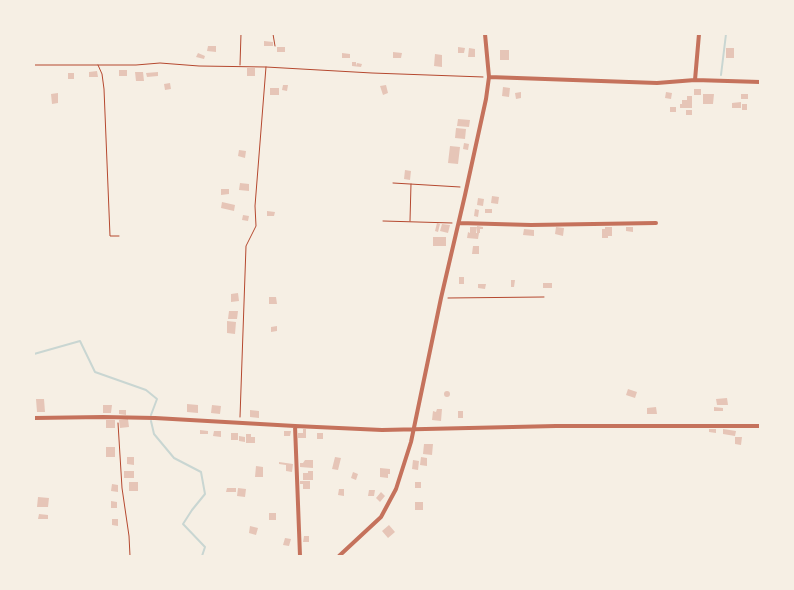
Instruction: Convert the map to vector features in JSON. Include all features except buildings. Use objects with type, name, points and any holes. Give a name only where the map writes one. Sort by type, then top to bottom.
[{"type":"street","points":[[339,556],[381,517],[396,489],[414,429],[441,298],[486,99],[489,77],[485,34]]},
{"type":"street","points":[[695,80],[699,34]]},
{"type":"street","points":[[489,77],[656,83],[695,80],[760,82]]},
{"type":"street","points":[[459,223],[531,225],[656,223]]},
{"type":"street","points":[[34,418],[117,417],[382,430],[645,425],[760,426]]},
{"type":"street","points":[[296,426],[300,556]]},
{"type":"path","points":[[240,66],[241,34]]},
{"type":"path","points":[[273,34],[275,46]]},
{"type":"path","points":[[34,65],[160,63],[199,66],[266,66],[372,73],[489,77]]},
{"type":"path","points":[[98,64],[102,74],[104,89],[110,236],[119,236]]},
{"type":"path","points":[[240,423],[246,246],[256,226],[255,200],[266,66]]},
{"type":"path","points":[[393,183],[467,187]]},
{"type":"path","points":[[410,222],[411,184]]},
{"type":"path","points":[[383,220],[459,223]]},
{"type":"path","points":[[441,298],[544,297]]},
{"type":"path","points":[[117,417],[122,488],[130,556]]},
{"type":"waterway","points":[[721,75],[726,34]]},
{"type":"waterway","points":[[34,354],[80,341],[95,372],[146,390],[157,399],[151,415]]},
{"type":"waterway","points":[[151,421],[154,434],[174,458],[201,472],[205,494],[183,524],[205,547],[202,556]]}]
